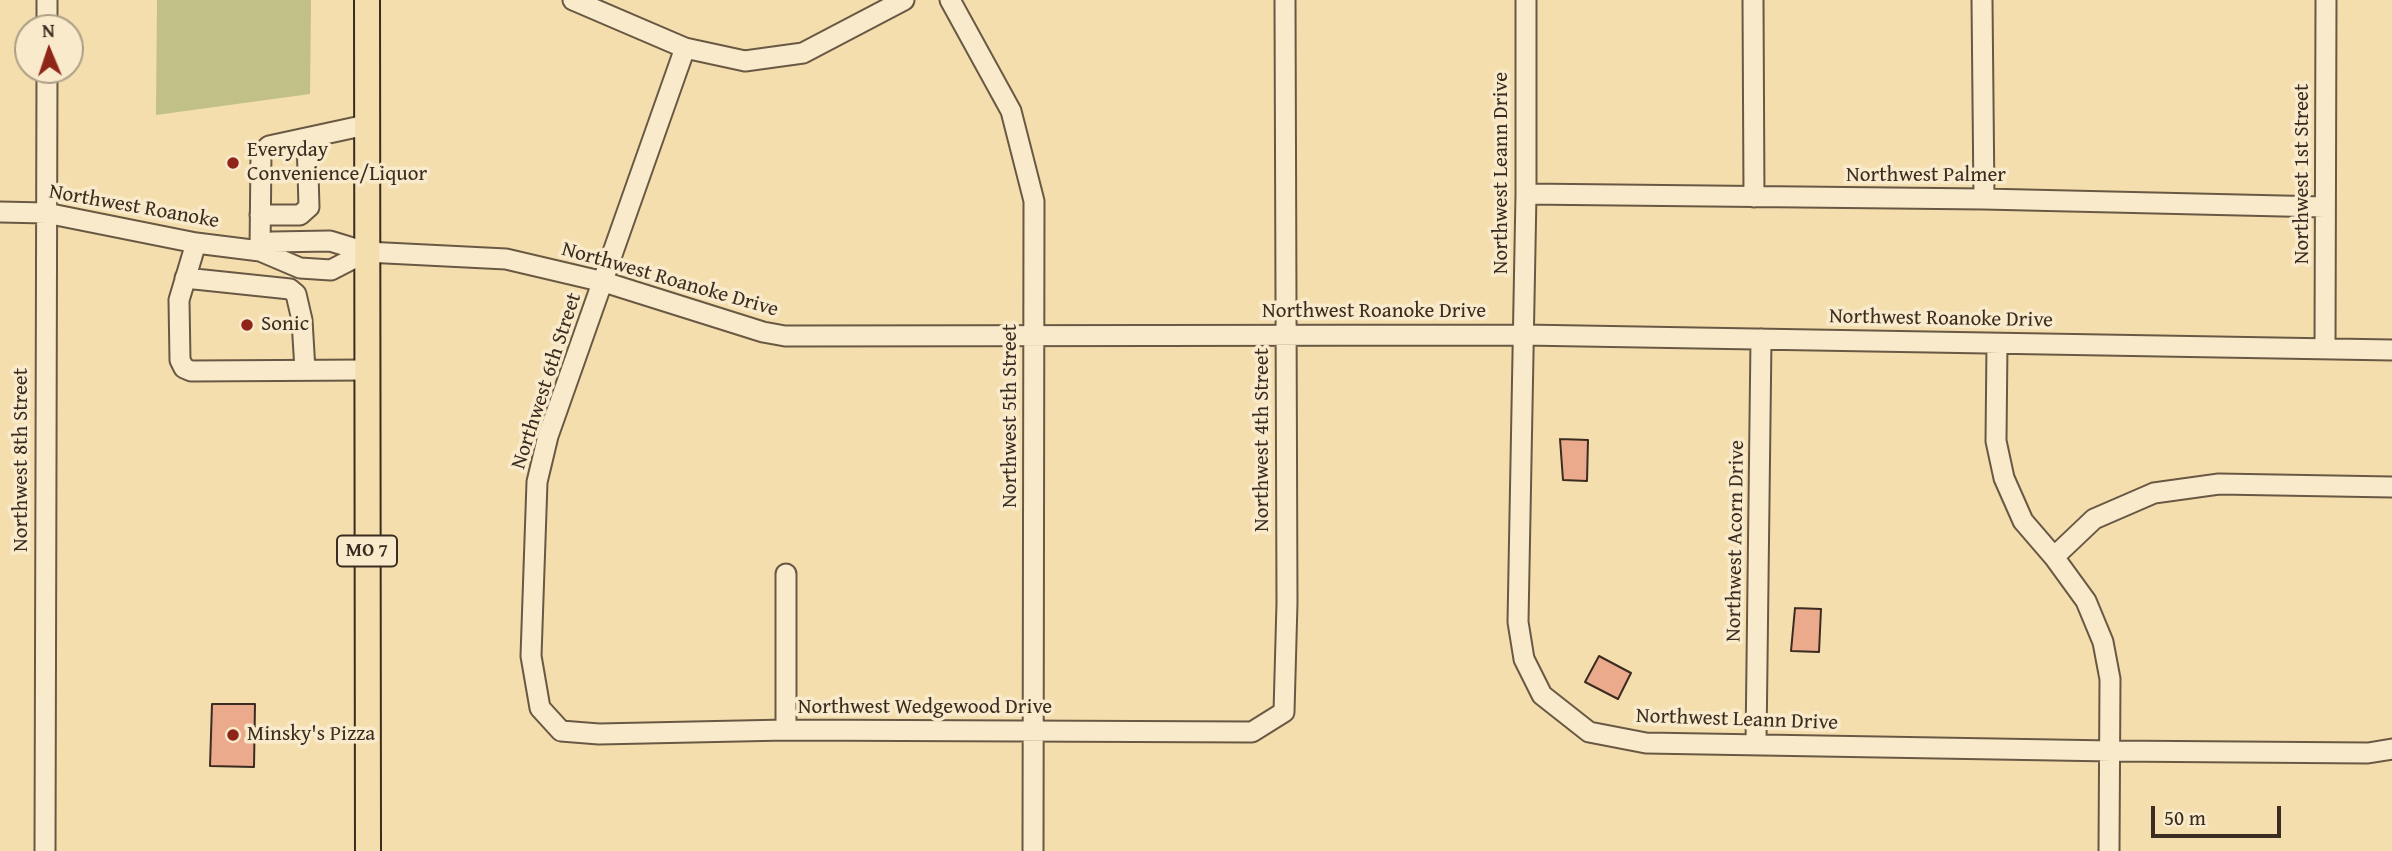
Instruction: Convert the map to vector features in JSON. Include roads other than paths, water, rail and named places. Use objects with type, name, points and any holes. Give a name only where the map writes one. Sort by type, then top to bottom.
[{"type":"main road","name":"MO 7","points":[[367,0],[368,851]]},
{"type":"street","points":[[573,0],[685,48],[744,61],[803,52],[904,0]]},
{"type":"street","name":"Northwest 5th Street","points":[[950,0],[1011,111],[1034,201],[1033,851]]},
{"type":"street","name":"Northwest 4th Street","points":[[1284,712],[1287,603],[1285,0]]},
{"type":"street","name":"Northwest Leann Drive","points":[[1525,0],[1526,194],[1518,622],[1524,659],[1542,695],[1589,732],[1646,743],[2112,751],[2368,753],[2392,749]]},
{"type":"street","points":[[1754,0],[1754,197]]},
{"type":"street","points":[[1982,0],[1984,199]]},
{"type":"street","name":"Northwest 1st Street","points":[[2325,348],[2326,0]]},
{"type":"street","name":"Northwest 6th Street","points":[[561,731],[540,708],[531,656],[537,482],[548,436],[685,48]]},
{"type":"street","name":"Northwest 8th Street","points":[[44,851],[47,84]]},
{"type":"street","points":[[260,251],[261,154],[269,146],[366,125]]},
{"type":"street","points":[[260,215],[300,215],[309,207],[307,139]]},
{"type":"street","name":"Northwest Palmer","points":[[1526,194],[1984,199],[2325,207]]},
{"type":"street","name":"Northwest Roanoke","points":[[0,212],[46,213],[196,243],[260,251],[300,268],[331,270],[366,252]]},
{"type":"street","name":"Northwest Roanoke","points":[[260,251],[272,242],[330,241],[366,252]]},
{"type":"street","points":[[196,243],[179,300],[180,360],[184,368],[191,372],[366,370]]},
{"type":"street","name":"Northwest Roanoke Drive","points":[[366,252],[506,259],[604,282],[763,332],[785,336],[1524,335],[2392,350]]},
{"type":"street","points":[[185,278],[290,289],[296,294],[302,320],[305,370]]},
{"type":"street","name":"Northwest Acorn Drive","points":[[1756,744],[1761,338]]},
{"type":"street","points":[[1997,344],[1996,441],[2004,478],[2023,521],[2086,601],[2103,642],[2110,679],[2112,751],[2109,851]]},
{"type":"street","points":[[2054,557],[2094,519],[2154,493],[2219,484],[2392,487]]},
{"type":"street","points":[[786,574],[786,730]]},
{"type":"street","name":"Northwest Wedgewood Drive","points":[[561,731],[599,734],[786,730],[1252,732],[1284,712]]},
{"type":"place","name":"Everyday Convenience/Liquor","points":[[233,163]]},
{"type":"place","name":"Sonic","points":[[247,325]]},
{"type":"place","name":"Minsky's Pizza","points":[[233,735]]}]
